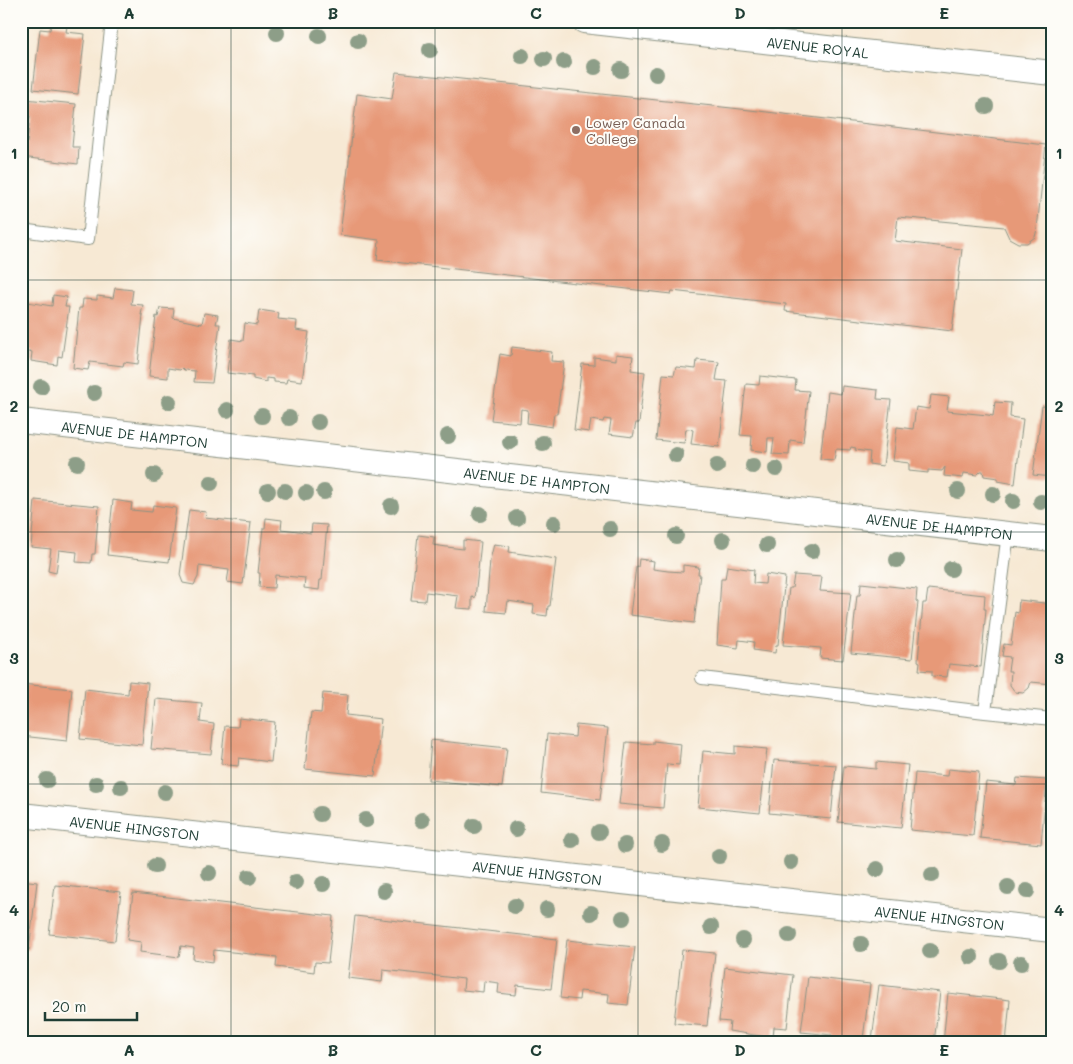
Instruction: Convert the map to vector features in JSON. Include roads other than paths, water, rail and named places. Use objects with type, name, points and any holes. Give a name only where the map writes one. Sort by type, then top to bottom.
[{"type":"street","name":"AVENUE ROYAL","points":[[584,21],[1052,73]]},
{"type":"street","name":"AVENUE DE HAMPTON","points":[[21,421],[1052,538]]},
{"type":"street","name":"AVENUE HINGSTON","points":[[21,815],[1052,930]]},
{"type":"lane","points":[[21,230],[88,239],[112,21]]},
{"type":"lane","points":[[985,712],[1008,533]]},
{"type":"lane","points":[[702,678],[1052,719]]},
{"type":"place","name":"Lower Canada College","points":[[576,130]]}]
